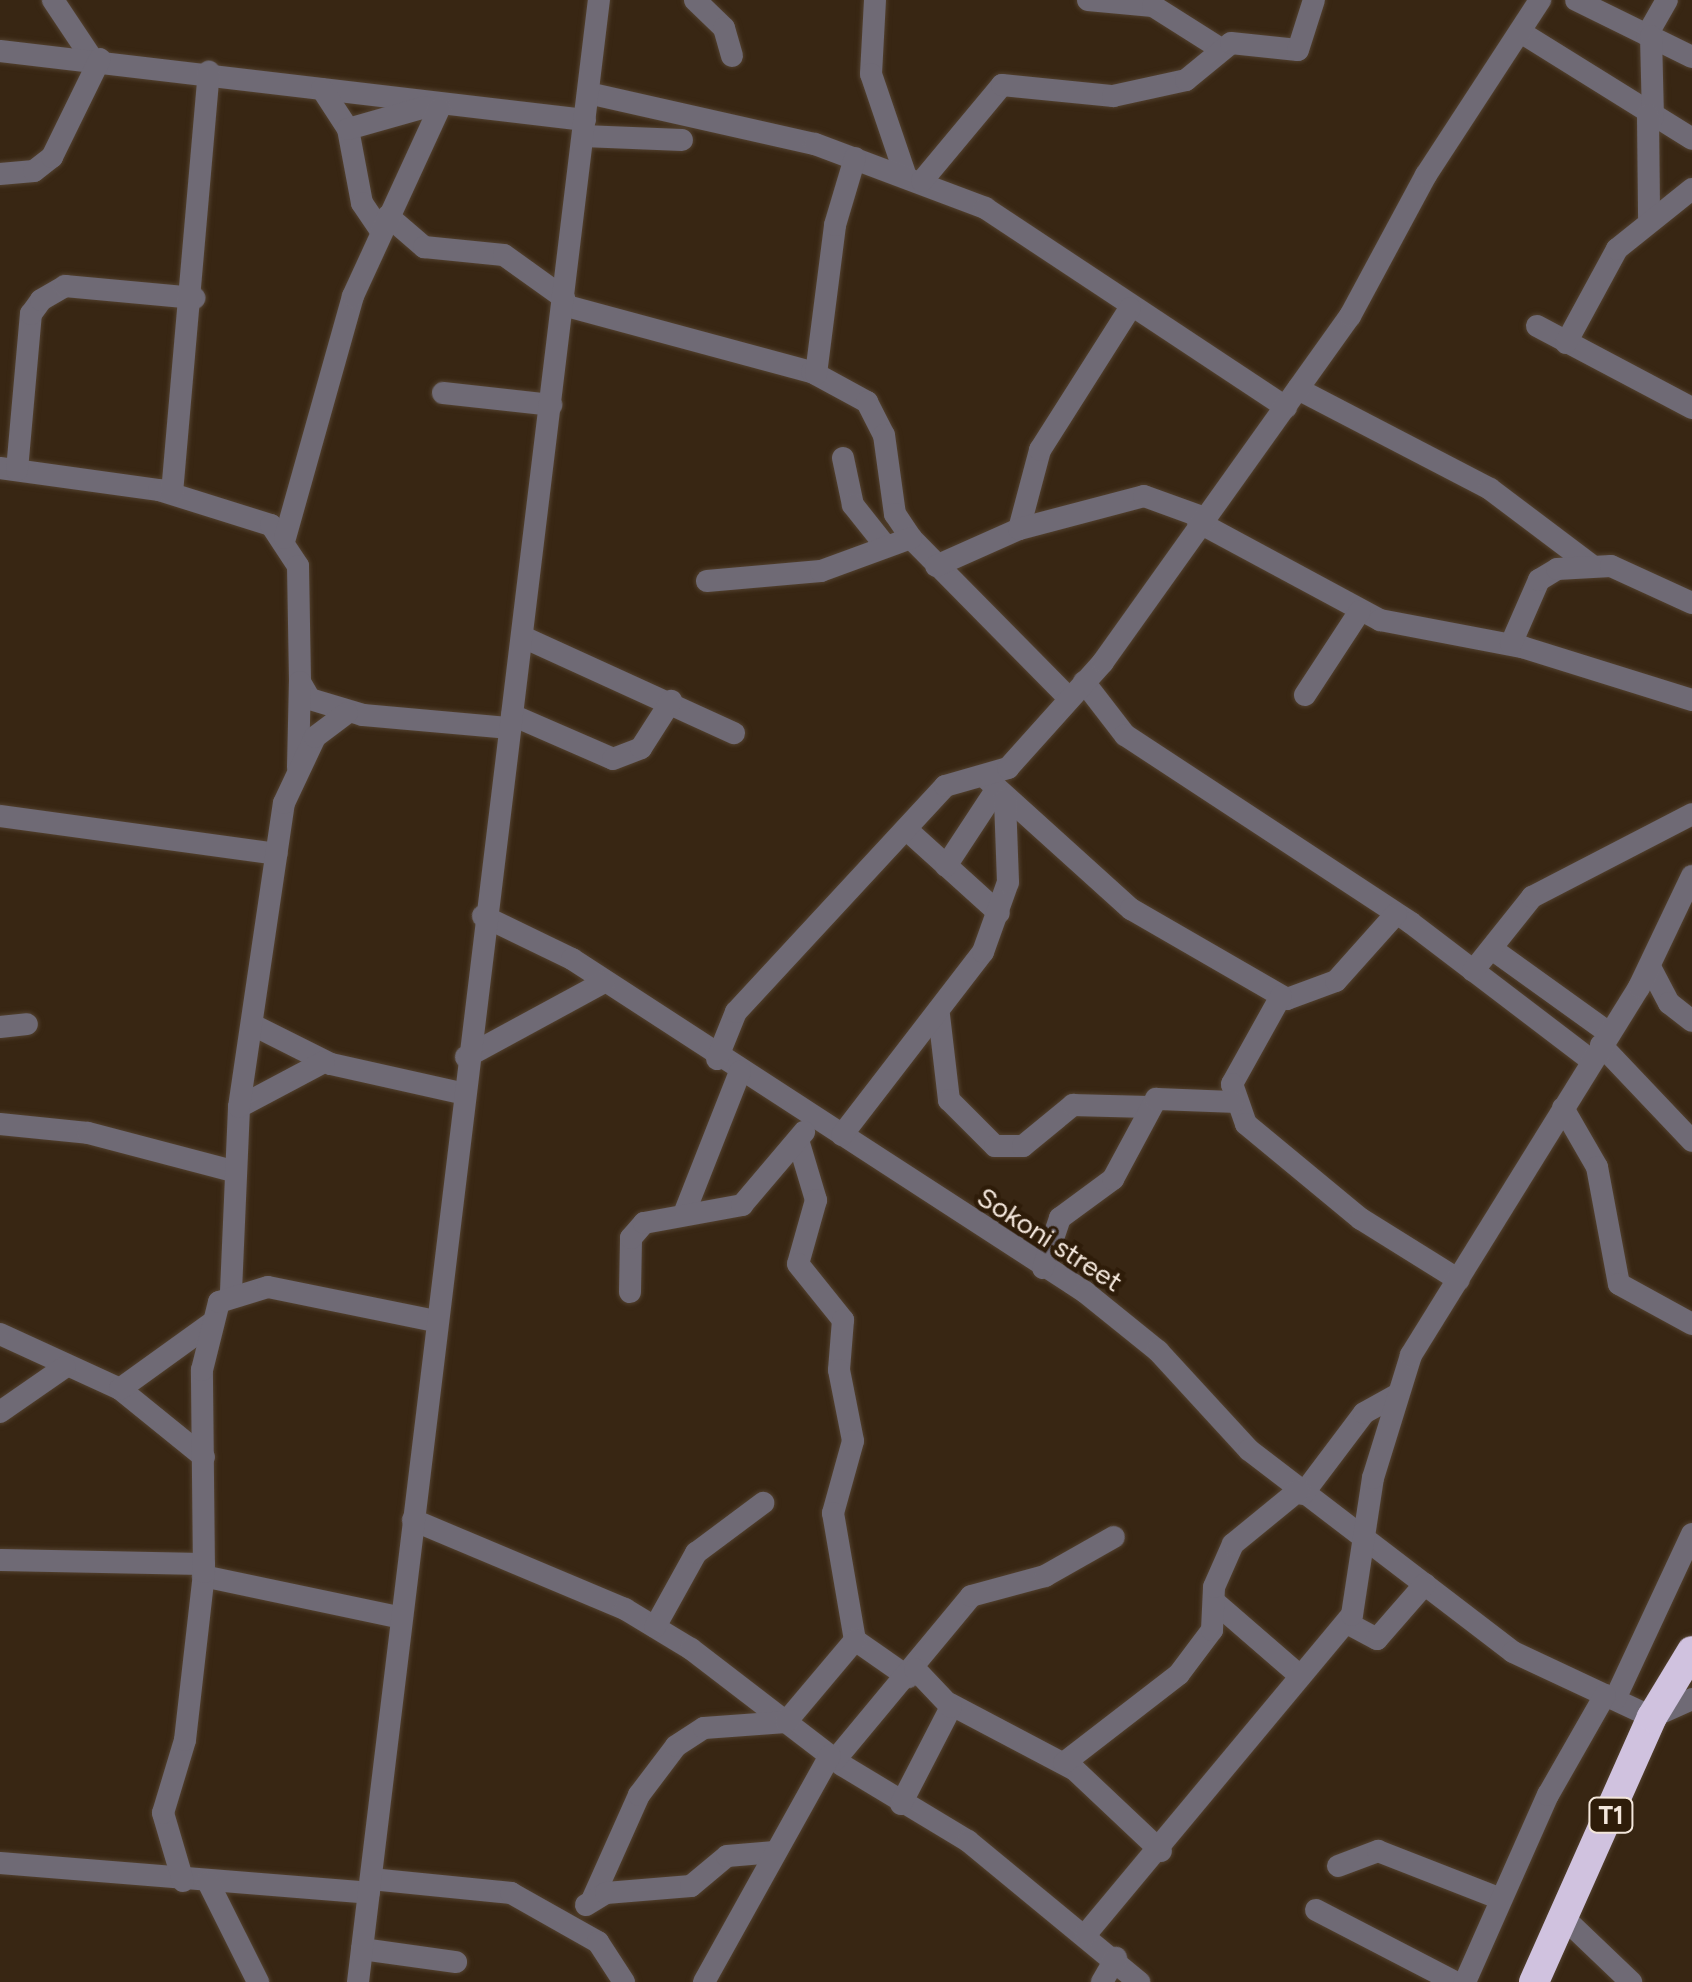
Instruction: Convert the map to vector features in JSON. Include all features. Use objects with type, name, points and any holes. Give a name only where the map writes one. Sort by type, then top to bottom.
[{"type":"highway","name":"T1","points":[[1534,1982],[1652,1717],[1692,1651]]},
{"type":"street","points":[[53,0],[96,58]]},
{"type":"street","points":[[358,1982],[466,1057],[522,637],[599,0]]},
{"type":"street","points":[[695,0],[724,28],[732,56]]},
{"type":"street","points":[[875,0],[868,58],[913,178]]},
{"type":"street","points":[[1088,0],[1152,6],[1221,49],[1298,50],[1314,0]]},
{"type":"street","points":[[946,866],[996,790],[1077,690],[1292,398],[1540,0]]},
{"type":"street","points":[[1576,0],[1692,57]]},
{"type":"street","points":[[1649,217],[1649,36],[1667,0]]},
{"type":"street","points":[[1522,33],[1692,139]]},
{"type":"street","points":[[913,178],[1002,85],[1114,96],[1186,80],[1221,49]]},
{"type":"street","points":[[0,51],[209,72],[432,108],[682,140]]},
{"type":"street","points":[[0,174],[34,171],[52,157],[96,58]]},
{"type":"street","points":[[172,493],[194,298],[209,72]]},
{"type":"street","points":[[322,89],[348,130],[362,203],[384,224],[424,247],[504,254],[564,302],[816,374],[878,416],[886,480],[911,538],[936,566],[1125,735],[1396,914],[1473,971],[1600,1046]]},
{"type":"street","points":[[588,93],[855,158],[985,208],[1130,308],[1292,398],[1490,489],[1592,566],[1654,581],[1692,604]]},
{"type":"street","points":[[348,130],[432,108]]},
{"type":"street","points":[[285,538],[353,296],[432,108]]},
{"type":"street","points":[[816,374],[835,226],[855,158]]},
{"type":"street","points":[[1566,343],[1617,249],[1649,217],[1692,190]]},
{"type":"street","points":[[120,1389],[210,1324],[232,1290],[233,1172],[239,1107],[255,1026],[276,854],[298,768],[298,566],[285,538],[232,506],[172,493],[9,469],[31,314],[41,300],[65,286],[194,298]]},
{"type":"street","points":[[1019,529],[1040,450],[1130,308]]},
{"type":"street","points":[[1537,326],[1692,408]]},
{"type":"street","points":[[443,393],[551,405]]},
{"type":"street","points":[[844,458],[853,504],[884,544]]},
{"type":"street","points":[[936,566],[1019,529],[1144,496],[1200,520],[1360,611],[1511,644],[1692,700]]},
{"type":"street","points":[[707,581],[821,571],[884,544],[911,538]]},
{"type":"street","points":[[1511,644],[1539,580],[1592,566]]},
{"type":"street","points":[[1305,694],[1360,611]]},
{"type":"street","points":[[522,637],[671,701],[734,733]]},
{"type":"street","points":[[300,682],[326,709],[511,722],[613,759],[641,748],[671,701]]},
{"type":"street","points":[[298,768],[315,736],[347,712]]},
{"type":"street","points":[[718,1058],[736,1012],[944,786],[996,790],[1131,909],[1281,996],[1312,997],[1336,982],[1396,914]]},
{"type":"street","points":[[842,1136],[940,1015],[1000,913],[1012,843],[996,790]]},
{"type":"street","points":[[1473,971],[1532,897],[1692,814]]},
{"type":"street","points":[[0,816],[276,854]]},
{"type":"street","points":[[906,829],[1000,913]]},
{"type":"street","points":[[1086,1934],[1161,1851],[1347,1623],[1395,1396],[1460,1280],[1650,967],[1692,876]]},
{"type":"street","name":"Sokoni street","points":[[484,916],[604,982],[1044,1268],[1158,1350],[1196,1400],[1301,1492],[1513,1652],[1652,1717]]},
{"type":"street","points":[[1492,949],[1600,1046],[1692,1141]]},
{"type":"street","points":[[1650,967],[1692,1021]]},
{"type":"street","points":[[466,1057],[604,982]]},
{"type":"street","points":[[1281,996],[1237,1068],[1233,1102],[1246,1124],[1361,1219],[1460,1280]]},
{"type":"street","points":[[940,1015],[949,1100],[996,1146],[1023,1146],[1073,1105],[1147,1107],[1173,1094],[1233,1102]]},
{"type":"street","points":[[0,1027],[27,1024]]},
{"type":"street","points":[[255,1026],[324,1062],[462,1093]]},
{"type":"street","points":[[239,1107],[324,1062]]},
{"type":"street","points":[[684,1214],[740,1072]]},
{"type":"street","points":[[1044,1268],[1060,1218],[1113,1179],[1147,1107]]},
{"type":"street","points":[[1563,1108],[1597,1168],[1619,1284],[1692,1324]]},
{"type":"street","points":[[630,1292],[631,1238],[644,1223],[742,1205],[814,1117]]},
{"type":"street","points":[[0,1124],[88,1133],[233,1172]]},
{"type":"street","points":[[798,1140],[816,1200],[798,1264],[843,1320],[840,1370],[853,1441],[833,1513],[855,1640],[911,1673],[950,1704],[1064,1764],[1161,1851]]},
{"type":"street","points":[[232,1290],[297,1291],[435,1321]]},
{"type":"street","points":[[183,1881],[162,1813],[184,1740],[204,1570],[210,1324]]},
{"type":"street","points":[[2,1340],[120,1389],[204,1457]]},
{"type":"street","points":[[0,1412],[65,1367]]},
{"type":"street","points":[[1064,1764],[1179,1674],[1212,1630],[1219,1567],[1233,1544],[1301,1492],[1347,1431],[1395,1396]]},
{"type":"street","points":[[655,1628],[696,1553],[763,1503]]},
{"type":"street","points":[[413,1520],[655,1628],[833,1758],[901,1804],[968,1842],[1116,1958],[1139,1982]]},
{"type":"street","points":[[1464,1982],[1501,1900],[1692,1534]]},
{"type":"street","points":[[704,1982],[774,1852],[833,1758],[911,1673],[971,1596],[1045,1576],[1114,1536]]},
{"type":"street","points":[[0,1560],[204,1570],[402,1618]]},
{"type":"street","points":[[1347,1623],[1377,1639],[1426,1584]]},
{"type":"street","points":[[1217,1604],[1300,1676]]},
{"type":"street","points":[[571,1923],[593,1898],[639,1796],[688,1734],[786,1722],[855,1640]]},
{"type":"street","points":[[1652,1717],[1692,1699]]},
{"type":"street","points":[[901,1804],[950,1704]]},
{"type":"street","points":[[1338,1866],[1378,1851],[1501,1900]]},
{"type":"street","points":[[593,1898],[692,1886],[727,1856],[774,1852]]},
{"type":"street","points":[[0,1862],[183,1881],[511,1893],[571,1923],[619,1978]]},
{"type":"street","points":[[208,1882],[258,1982]]},
{"type":"street","points":[[1316,1910],[1455,1982]]},
{"type":"street","points":[[1564,1918],[1631,1982]]},
{"type":"street","points":[[362,1949],[456,1962]]},
{"type":"street","points":[[1102,1982],[1116,1958]]}]
